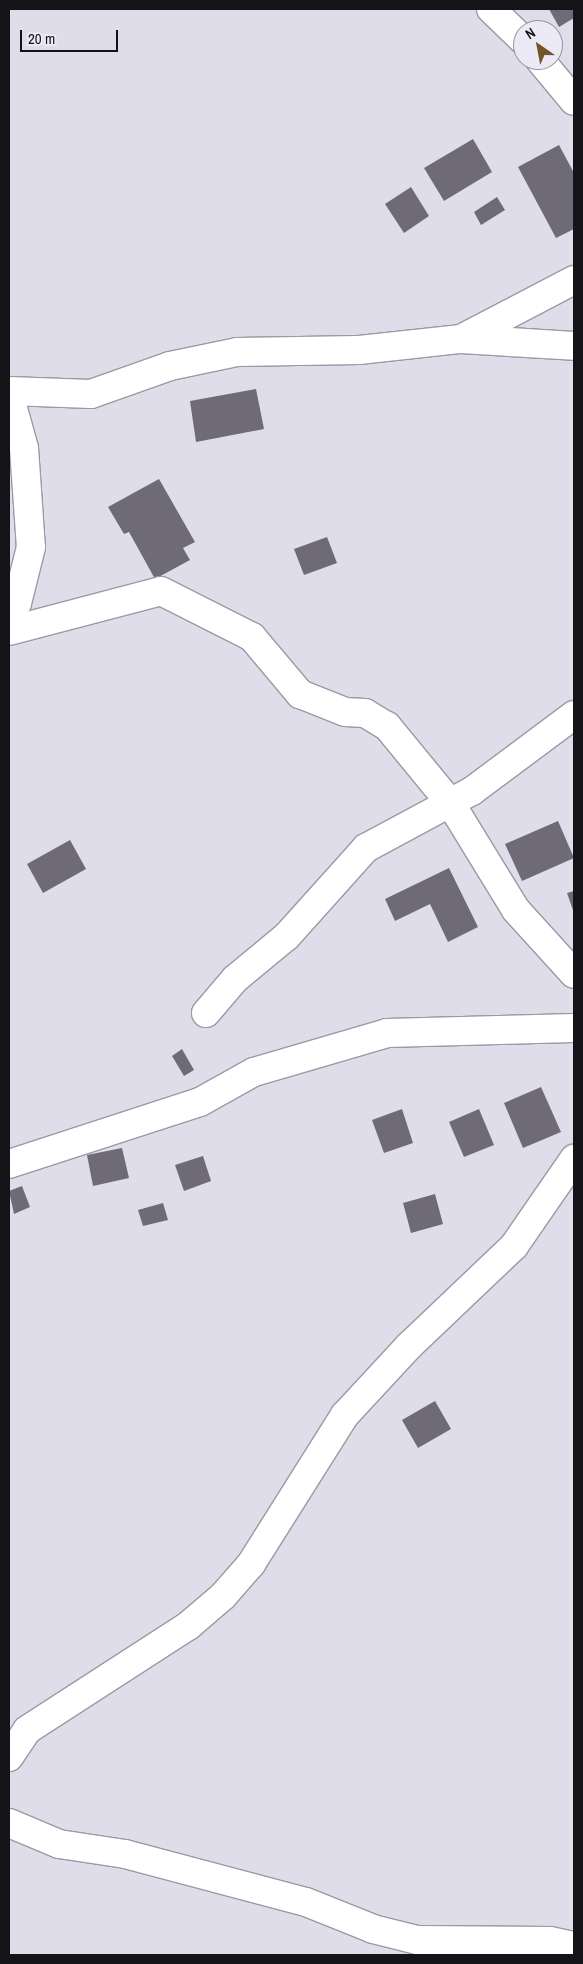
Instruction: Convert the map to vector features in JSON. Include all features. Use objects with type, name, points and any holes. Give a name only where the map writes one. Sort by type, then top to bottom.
[{"type":"street","points":[[491,9],[513,30]]},
{"type":"street","points":[[548,70],[574,101]]},
{"type":"street","points":[[461,339],[574,280]]},
{"type":"street","points":[[9,619],[18,604],[32,547],[18,496],[24,448],[9,392],[91,394],[170,366],[236,352],[359,350],[461,339],[574,346]]},
{"type":"street","points":[[9,631],[161,591],[252,637],[300,694],[345,712],[376,717],[408,748],[451,804],[516,910],[574,974]]},
{"type":"street","points":[[206,1013],[235,979],[287,936],[366,848],[451,804],[574,715]]},
{"type":"street","points":[[9,1164],[200,1102],[254,1072],[387,1033],[574,1028]]},
{"type":"street","points":[[9,1757],[27,1730],[188,1626],[223,1596],[251,1564],[345,1415],[409,1346],[470,1293],[514,1246],[574,1159]]},
{"type":"street","points":[[9,1823],[59,1844],[125,1854],[306,1902],[373,1929],[417,1940],[550,1941],[574,1946]]},
{"type":"building","points":[[549,9],[574,9],[574,18],[563,25],[563,20],[555,20]]},
{"type":"building","points":[[473,139],[492,172],[444,201],[424,168]]},
{"type":"building","points":[[559,145],[574,173],[574,229],[556,238],[518,167]]},
{"type":"building","points":[[411,187],[429,216],[404,233],[385,204]]},
{"type":"building","points":[[497,197],[505,210],[481,225],[474,212]]},
{"type":"building","points":[[256,389],[264,429],[196,442],[190,401]]},
{"type":"building","points":[[159,479],[195,542],[183,548],[190,560],[155,579],[129,532],[124,534],[108,507]]},
{"type":"building","points":[[327,537],[337,563],[304,575],[294,549]]},
{"type":"building","points":[[558,821],[574,858],[522,881],[505,844]]},
{"type":"building","points":[[70,840],[86,869],[43,893],[27,864]]},
{"type":"building","points":[[449,868],[478,927],[448,942],[430,904],[395,921],[385,899]]},
{"type":"building","points":[[574,891],[574,913],[567,893]]},
{"type":"building","points":[[182,1049],[194,1070],[184,1076],[172,1056]]},
{"type":"building","points":[[541,1087],[561,1132],[523,1148],[504,1103]]},
{"type":"building","points":[[402,1109],[413,1143],[384,1153],[372,1120]]},
{"type":"building","points":[[479,1109],[494,1145],[464,1157],[449,1122]]},
{"type":"building","points":[[122,1148],[129,1178],[93,1186],[87,1155]]},
{"type":"building","points":[[203,1156],[211,1181],[184,1191],[175,1165]]},
{"type":"building","points":[[22,1186],[30,1207],[14,1214],[9,1191]]},
{"type":"building","points":[[435,1194],[443,1224],[411,1233],[403,1203]]},
{"type":"building","points":[[163,1203],[168,1220],[143,1226],[138,1210]]},
{"type":"building","points":[[435,1401],[451,1429],[418,1448],[402,1420]]}]
